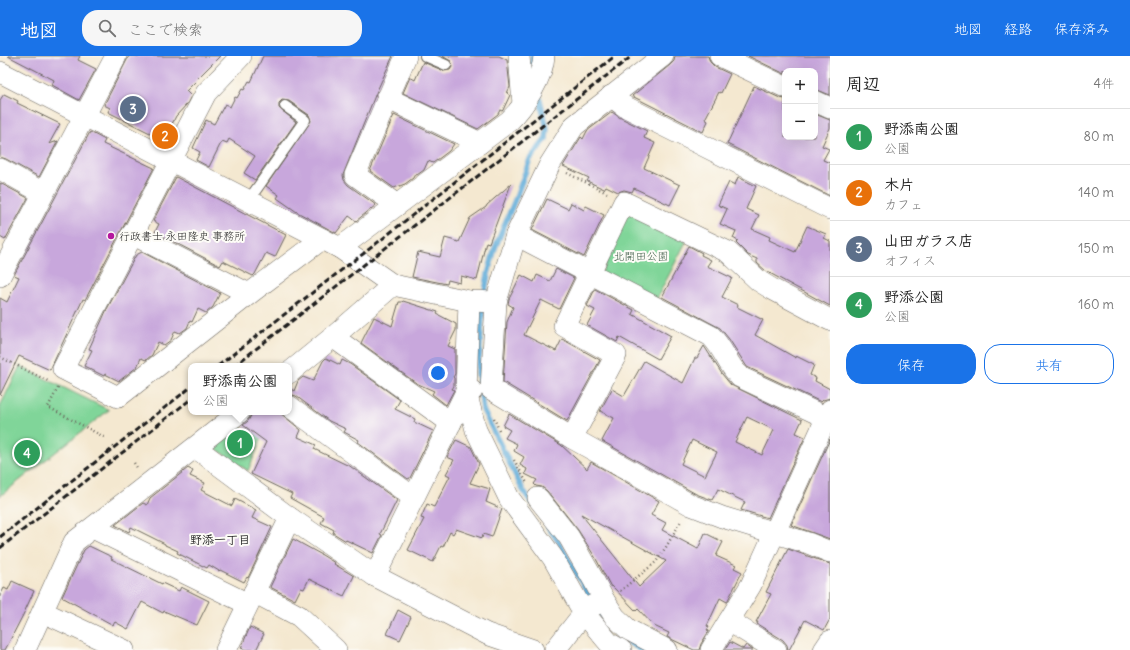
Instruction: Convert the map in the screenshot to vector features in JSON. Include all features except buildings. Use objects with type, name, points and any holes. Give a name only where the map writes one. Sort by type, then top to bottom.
[{"type":"street","points":[[0,276],[6,250],[43,193],[116,56]]},
{"type":"street","points":[[241,56],[206,93],[132,234],[64,369],[118,397],[322,238]]},
{"type":"street","points":[[397,205],[355,175],[406,56]]},
{"type":"street","points":[[519,56],[531,90]]},
{"type":"street","points":[[340,248],[509,121],[517,113],[531,90],[544,65],[544,56]]},
{"type":"street","points":[[621,650],[609,643],[594,606],[553,558],[509,498],[476,430],[483,302],[550,164],[574,126],[663,56]]},
{"type":"street","points":[[720,56],[782,86]]},
{"type":"street","points":[[0,72],[322,238],[340,248],[393,285],[483,302]]},
{"type":"street","points":[[611,96],[624,106],[830,209]]},
{"type":"street","points":[[387,98],[480,143]]},
{"type":"street","points":[[818,102],[830,108]]},
{"type":"street","points":[[0,169],[43,193]]},
{"type":"street","points":[[572,438],[616,355],[564,326],[624,202],[711,242],[728,252],[759,281],[772,290],[830,320]]},
{"type":"street","points":[[132,234],[249,294]]},
{"type":"street","points":[[516,235],[711,336],[720,345],[733,370],[740,377],[828,414],[751,586],[710,650]]},
{"type":"street","points":[[292,371],[393,285]]},
{"type":"street","points":[[375,576],[451,423],[478,391],[483,302]]},
{"type":"street","points":[[333,337],[451,423]]},
{"type":"street","points":[[478,391],[572,438],[691,505],[722,517],[808,543],[830,552]]},
{"type":"street","points":[[292,408],[414,498]]},
{"type":"street","points":[[25,650],[74,542],[236,415]]},
{"type":"street","points":[[196,448],[290,518],[375,576],[487,634],[533,650]]},
{"type":"street","points":[[538,498],[569,538],[593,579],[594,606],[555,650]]},
{"type":"street","points":[[226,650],[290,518]]},
{"type":"street","points":[[93,528],[251,598],[299,616],[336,650]]},
{"type":"street","points":[[594,606],[615,617],[629,630],[667,650]]},
{"type":"street","points":[[43,612],[124,650]]},
{"type":"street","points":[[729,622],[776,650]]},
{"type":"street","points":[[824,650],[830,641]]},
{"type":"lane","points":[[425,56],[446,65]]},
{"type":"lane","points":[[248,201],[305,120],[285,106]]},
{"type":"path","points":[[550,164],[624,202]]},
{"type":"path","points":[[0,356],[59,387],[48,407],[104,437]]},
{"type":"path","points":[[494,417],[499,430]]},
{"type":"path","points":[[512,457],[524,479],[538,498]]},
{"type":"path","points":[[594,606],[615,595],[656,562],[691,505]]},
{"type":"green space","name":"北開田公園","points":[[631,214],[687,240],[655,302],[601,275],[623,216]]},
{"type":"green space","points":[[20,366],[109,410],[0,496],[0,406]]},
{"type":"green space","points":[[238,425],[246,431],[249,430],[262,437],[248,471],[215,448]]},
{"type":"waterway","points":[[532,56],[532,70]]},
{"type":"waterway","points":[[484,297],[495,248],[530,159],[546,139],[547,128],[538,92]]},
{"type":"waterway","points":[[483,305],[478,372],[483,410],[523,490],[531,502]]},
{"type":"waterway","points":[[548,527],[558,541],[592,601]]},
{"type":"waterway","points":[[597,608],[601,615],[617,633],[629,643],[643,650]]},
{"type":"railway","points":[[222,363],[615,56]]},
{"type":"railway","points":[[238,363],[632,56]]},
{"type":"railway","points":[[0,537],[188,389]]},
{"type":"railway","points":[[0,548],[188,401]]},
{"type":"place","name":"山田ガラス店","points":[[133,109]]},
{"type":"place","name":"木片","points":[[165,136]]},
{"type":"place","name":"行政書士 永田隆史 事務所","points":[[111,236]]},
{"type":"place","name":"野添南公園","points":[[240,443]]},
{"type":"place","name":"野添公園","points":[[27,453]]},
{"type":"district","name":"野添一丁目","points":[[220,539]]}]
